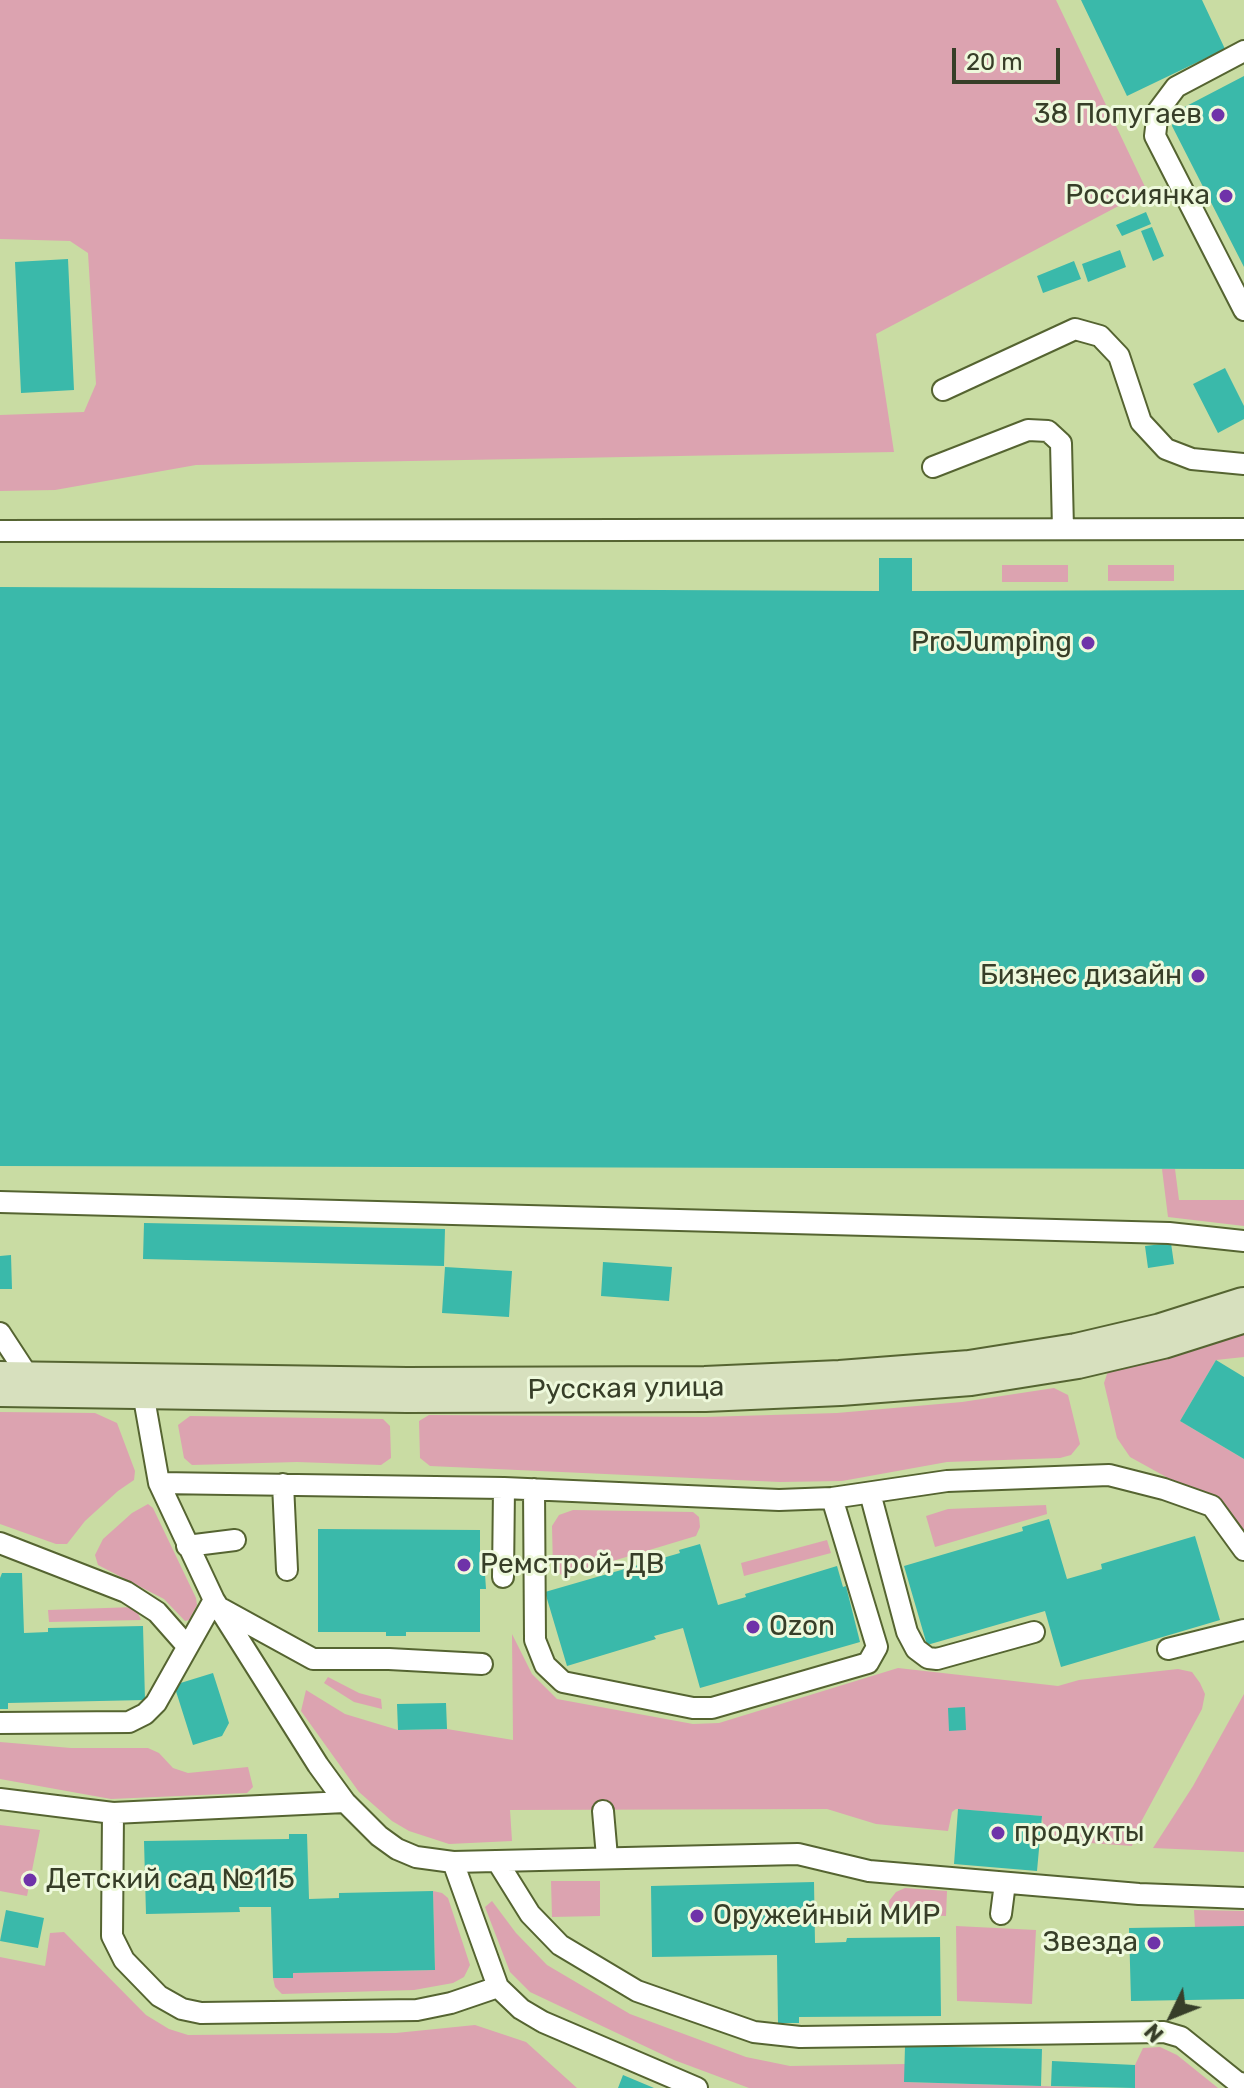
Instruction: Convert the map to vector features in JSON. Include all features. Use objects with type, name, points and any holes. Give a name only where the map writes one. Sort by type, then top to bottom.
[{"type":"main road","name":"Русская улица","points":[[17,1384],[470,1390],[705,1389],[840,1383],[970,1373],[1077,1356],[1162,1336],[1244,1310]]},
{"type":"lane","points":[[1244,51],[1176,87],[1158,111],[1155,136],[1244,310]]},
{"type":"lane","points":[[943,390],[1075,329],[1100,336],[1119,356],[1141,422],[1166,449],[1192,459],[1244,464]]},
{"type":"lane","points":[[933,467],[1028,430],[1048,431],[1061,443],[1063,529]]},
{"type":"lane","points":[[0,531],[1244,529]]},
{"type":"lane","points":[[0,1202],[1169,1233],[1244,1241]]},
{"type":"lane","points":[[0,1333],[17,1384]]},
{"type":"lane","points":[[142,1387],[159,1483],[216,1603],[301,1739],[345,1802],[379,1836],[397,1849],[416,1857],[453,1862],[798,1854],[869,1871],[1154,1895],[1244,1898]]},
{"type":"lane","points":[[159,1483],[504,1488],[779,1500],[832,1498],[947,1481],[1109,1475],[1164,1489],[1212,1506],[1244,1550]]},
{"type":"lane","points":[[283,1484],[287,1570]]},
{"type":"lane","points":[[503,1577],[504,1488]]},
{"type":"lane","points":[[534,1489],[535,1640],[545,1665],[563,1682],[693,1708],[712,1708],[868,1663],[877,1647],[832,1498]]},
{"type":"lane","points":[[870,1493],[907,1632],[916,1649],[928,1658],[937,1659],[1034,1632]]},
{"type":"lane","points":[[187,1546],[235,1540]]},
{"type":"lane","points":[[0,1543],[126,1592],[157,1612],[187,1646]]},
{"type":"lane","points":[[0,1723],[129,1722],[145,1714],[156,1703],[187,1646],[216,1603]]},
{"type":"lane","points":[[216,1603],[313,1659],[482,1664]]},
{"type":"lane","points":[[1168,1649],[1244,1630]]},
{"type":"lane","points":[[0,1799],[113,1813],[345,1802]]},
{"type":"lane","points":[[603,1811],[607,1857]]},
{"type":"lane","points":[[113,1813],[112,1936],[124,1960],[159,1996],[182,2009],[201,2013],[417,2010],[451,2003],[498,1987]]},
{"type":"lane","points":[[497,1861],[530,1914],[560,1945],[637,1991],[754,2032],[800,2037],[1164,2032],[1181,2037],[1237,2082],[1244,2084]]},
{"type":"lane","points":[[453,1862],[498,1987],[521,2009],[543,2022],[697,2088]]},
{"type":"lane","points":[[1001,1914],[1005,1883]]},
{"type":"shaded area","points":[[0,0],[1056,0],[1147,191],[876,334],[894,452],[196,465],[55,490],[0,491],[0,415],[84,412],[96,384],[88,253],[70,241],[0,239]]},
{"type":"shaded area","points":[[1002,565],[1068,565],[1068,582],[1002,582]]},
{"type":"shaded area","points":[[1108,565],[1174,565],[1174,581],[1108,581]]},
{"type":"shaded area","points":[[1162,1169],[1175,1169],[1179,1200],[1244,1200],[1244,1226],[1168,1217]]},
{"type":"shaded area","points":[[1244,1333],[1244,1357],[1216,1360],[1180,1421],[1244,1459],[1244,1531],[1218,1498],[1168,1478],[1130,1457],[1117,1438],[1104,1383],[1108,1371]]},
{"type":"shaded area","points":[[1054,1388],[1068,1395],[1080,1444],[1071,1455],[1060,1458],[947,1462],[842,1481],[780,1482],[430,1466],[420,1458],[419,1421],[429,1415],[705,1417],[837,1413],[962,1402]]},
{"type":"shaded area","points":[[0,1412],[95,1413],[117,1423],[135,1471],[134,1480],[85,1521],[67,1544],[56,1544],[0,1524]]},
{"type":"shaded area","points":[[190,1416],[383,1419],[390,1426],[391,1458],[381,1465],[297,1462],[192,1465],[184,1458],[178,1425]]},
{"type":"shaded area","points":[[148,1504],[153,1508],[196,1598],[197,1605],[189,1620],[185,1621],[164,1599],[98,1565],[95,1555],[103,1539],[132,1513]]},
{"type":"shaded area","points":[[1046,1505],[1047,1514],[935,1547],[926,1516],[948,1509]]},
{"type":"shaded area","points":[[573,1510],[693,1512],[699,1517],[700,1527],[696,1536],[563,1576],[553,1569],[552,1526],[559,1515]]},
{"type":"shaded area","points":[[827,1540],[831,1553],[744,1576],[741,1563]]},
{"type":"shaded area","points":[[135,1607],[141,1620],[49,1622],[48,1610]]},
{"type":"shaded area","points":[[512,1634],[532,1674],[557,1699],[693,1724],[719,1723],[898,1668],[1058,1686],[1079,1680],[1178,1669],[1192,1672],[1205,1694],[1202,1709],[1135,1833],[1132,1846],[1048,1840],[1041,1816],[956,1809],[952,1812],[948,1831],[876,1824],[827,1809],[510,1810],[512,1841],[449,1844],[409,1831],[392,1821],[359,1792],[301,1711],[306,1690],[345,1714],[398,1730],[447,1729],[513,1740]]},
{"type":"shaded area","points":[[328,1677],[359,1693],[381,1699],[382,1709],[354,1702],[324,1683]]},
{"type":"shaded area","points":[[1244,1694],[1244,1852],[1153,1848],[1193,1786]]},
{"type":"shaded area","points":[[0,1742],[71,1748],[148,1748],[159,1753],[173,1768],[188,1773],[248,1767],[253,1787],[247,1793],[111,1799],[0,1779]]},
{"type":"shaded area","points":[[0,1825],[40,1830],[27,1896],[0,1891]]},
{"type":"shaded area","points":[[551,1881],[600,1881],[600,1916],[552,1917]]},
{"type":"shaded area","points":[[905,1888],[947,1891],[946,1916],[888,1913],[889,1901],[896,1892]]},
{"type":"shaded area","points":[[433,1891],[448,1898],[470,1965],[464,1977],[453,1983],[414,1990],[282,1994],[275,1987],[273,1978],[292,1978],[293,1973],[435,1970]]},
{"type":"shaded area","points":[[492,1901],[516,1933],[547,1965],[630,2014],[746,2057],[790,2066],[905,2064],[905,2082],[1107,2088],[749,2088],[674,2060],[530,1992],[510,1972],[485,1907]]},
{"type":"shaded area","points":[[1194,1910],[1244,1911],[1244,1926],[1195,1927]]},
{"type":"shaded area","points":[[956,1926],[1036,1930],[1032,2004],[957,2001]]},
{"type":"shaded area","points":[[64,1932],[146,2015],[169,2029],[188,2035],[396,2033],[475,2025],[526,2042],[577,2088],[0,2088],[0,1957],[45,1966],[50,1933]]},
{"type":"shaded area","points":[[1160,2047],[1177,2055],[1218,2088],[1135,2088],[1135,2065],[1143,2048]]},
{"type":"building","points":[[1081,0],[1202,0],[1225,49],[1127,96]]},
{"type":"building","name":"Россиянка","points":[[1244,76],[1244,267],[1172,126],[1175,112]]},
{"type":"building","points":[[1146,212],[1151,224],[1122,236],[1116,225]]},
{"type":"building","points":[[1152,227],[1164,256],[1153,261],[1141,231]]},
{"type":"building","points":[[1120,250],[1126,267],[1088,282],[1082,264]]},
{"type":"building","points":[[68,259],[74,390],[21,393],[15,262]]},
{"type":"building","points":[[1074,261],[1081,279],[1043,293],[1037,276]]},
{"type":"building","points":[[1225,368],[1244,406],[1244,419],[1218,433],[1193,384]]},
{"type":"building","points":[[879,558],[912,558],[912,591],[1244,590],[1244,1169],[0,1166],[0,587],[879,591]]},
{"type":"building","points":[[144,1223],[445,1229],[444,1266],[143,1259]]},
{"type":"building","points":[[1171,1243],[1174,1264],[1148,1268],[1145,1246]]},
{"type":"building","points":[[11,1255],[12,1289],[0,1289],[0,1256]]},
{"type":"building","points":[[603,1262],[672,1267],[669,1301],[601,1296]]},
{"type":"building","points":[[445,1267],[512,1271],[509,1317],[442,1313]]},
{"type":"building","points":[[1216,1360],[1244,1377],[1244,1459],[1180,1421]]},
{"type":"building","points":[[1049,1519],[1067,1579],[1102,1569],[1101,1564],[1195,1536],[1220,1620],[1061,1667],[1045,1611],[927,1645],[904,1566],[1023,1531],[1022,1527]]},
{"type":"building","points":[[318,1529],[480,1530],[480,1573],[485,1574],[486,1589],[480,1589],[480,1632],[406,1632],[406,1636],[386,1636],[386,1632],[318,1632]]},
{"type":"building","points":[[700,1544],[718,1605],[837,1566],[843,1587],[846,1586],[860,1642],[700,1688],[683,1628],[567,1666],[545,1592],[680,1553],[679,1550]]},
{"type":"building","points":[[2,1573],[22,1573],[24,1633],[48,1632],[48,1628],[143,1626],[145,1700],[8,1703],[8,1709],[0,1709]]},
{"type":"building","points":[[213,1673],[229,1723],[222,1736],[193,1745],[174,1685]]},
{"type":"building","points":[[446,1703],[447,1729],[398,1730],[397,1704]]},
{"type":"building","points":[[965,1707],[966,1730],[949,1731],[948,1708]]},
{"type":"building","name":"продукты","points":[[958,1809],[1042,1816],[1037,1871],[954,1864]]},
{"type":"building","points":[[289,1834],[307,1834],[309,1899],[339,1898],[339,1893],[433,1891],[435,1970],[293,1973],[293,1978],[273,1978],[271,1907],[239,1907],[240,1912],[146,1914],[144,1841],[289,1839]]},
{"type":"building","points":[[814,1882],[815,1943],[846,1942],[847,1938],[940,1937],[941,2016],[799,2017],[799,2023],[778,2023],[777,1955],[652,1957],[651,1886]]},
{"type":"building","points":[[6,1910],[44,1918],[38,1948],[0,1941]]},
{"type":"building","points":[[1244,1926],[1244,1999],[1131,2001],[1129,1928]]},
{"type":"building","points":[[905,2046],[1042,2049],[1041,2086],[904,2082]]},
{"type":"building","points":[[1052,2061],[1135,2065],[1135,2088],[1051,2086]]},
{"type":"building","points":[[623,2075],[654,2088],[618,2088]]},
{"type":"place","name":"38 Попугаев","points":[[1218,115]]},
{"type":"place","name":"Россиянка","points":[[1226,196]]},
{"type":"place","name":"ProJumping","points":[[1088,643]]},
{"type":"place","name":"Бизнес дизайн","points":[[1198,976]]},
{"type":"place","name":"Ремстрой-ДВ","points":[[464,1565]]},
{"type":"place","name":"Ozon","points":[[753,1627]]},
{"type":"place","name":"продукты","points":[[998,1833]]},
{"type":"place","name":"Детский сад №115","points":[[30,1880]]},
{"type":"place","name":"Оружейный МИР","points":[[697,1916]]},
{"type":"place","name":"Звезда","points":[[1154,1943]]}]
